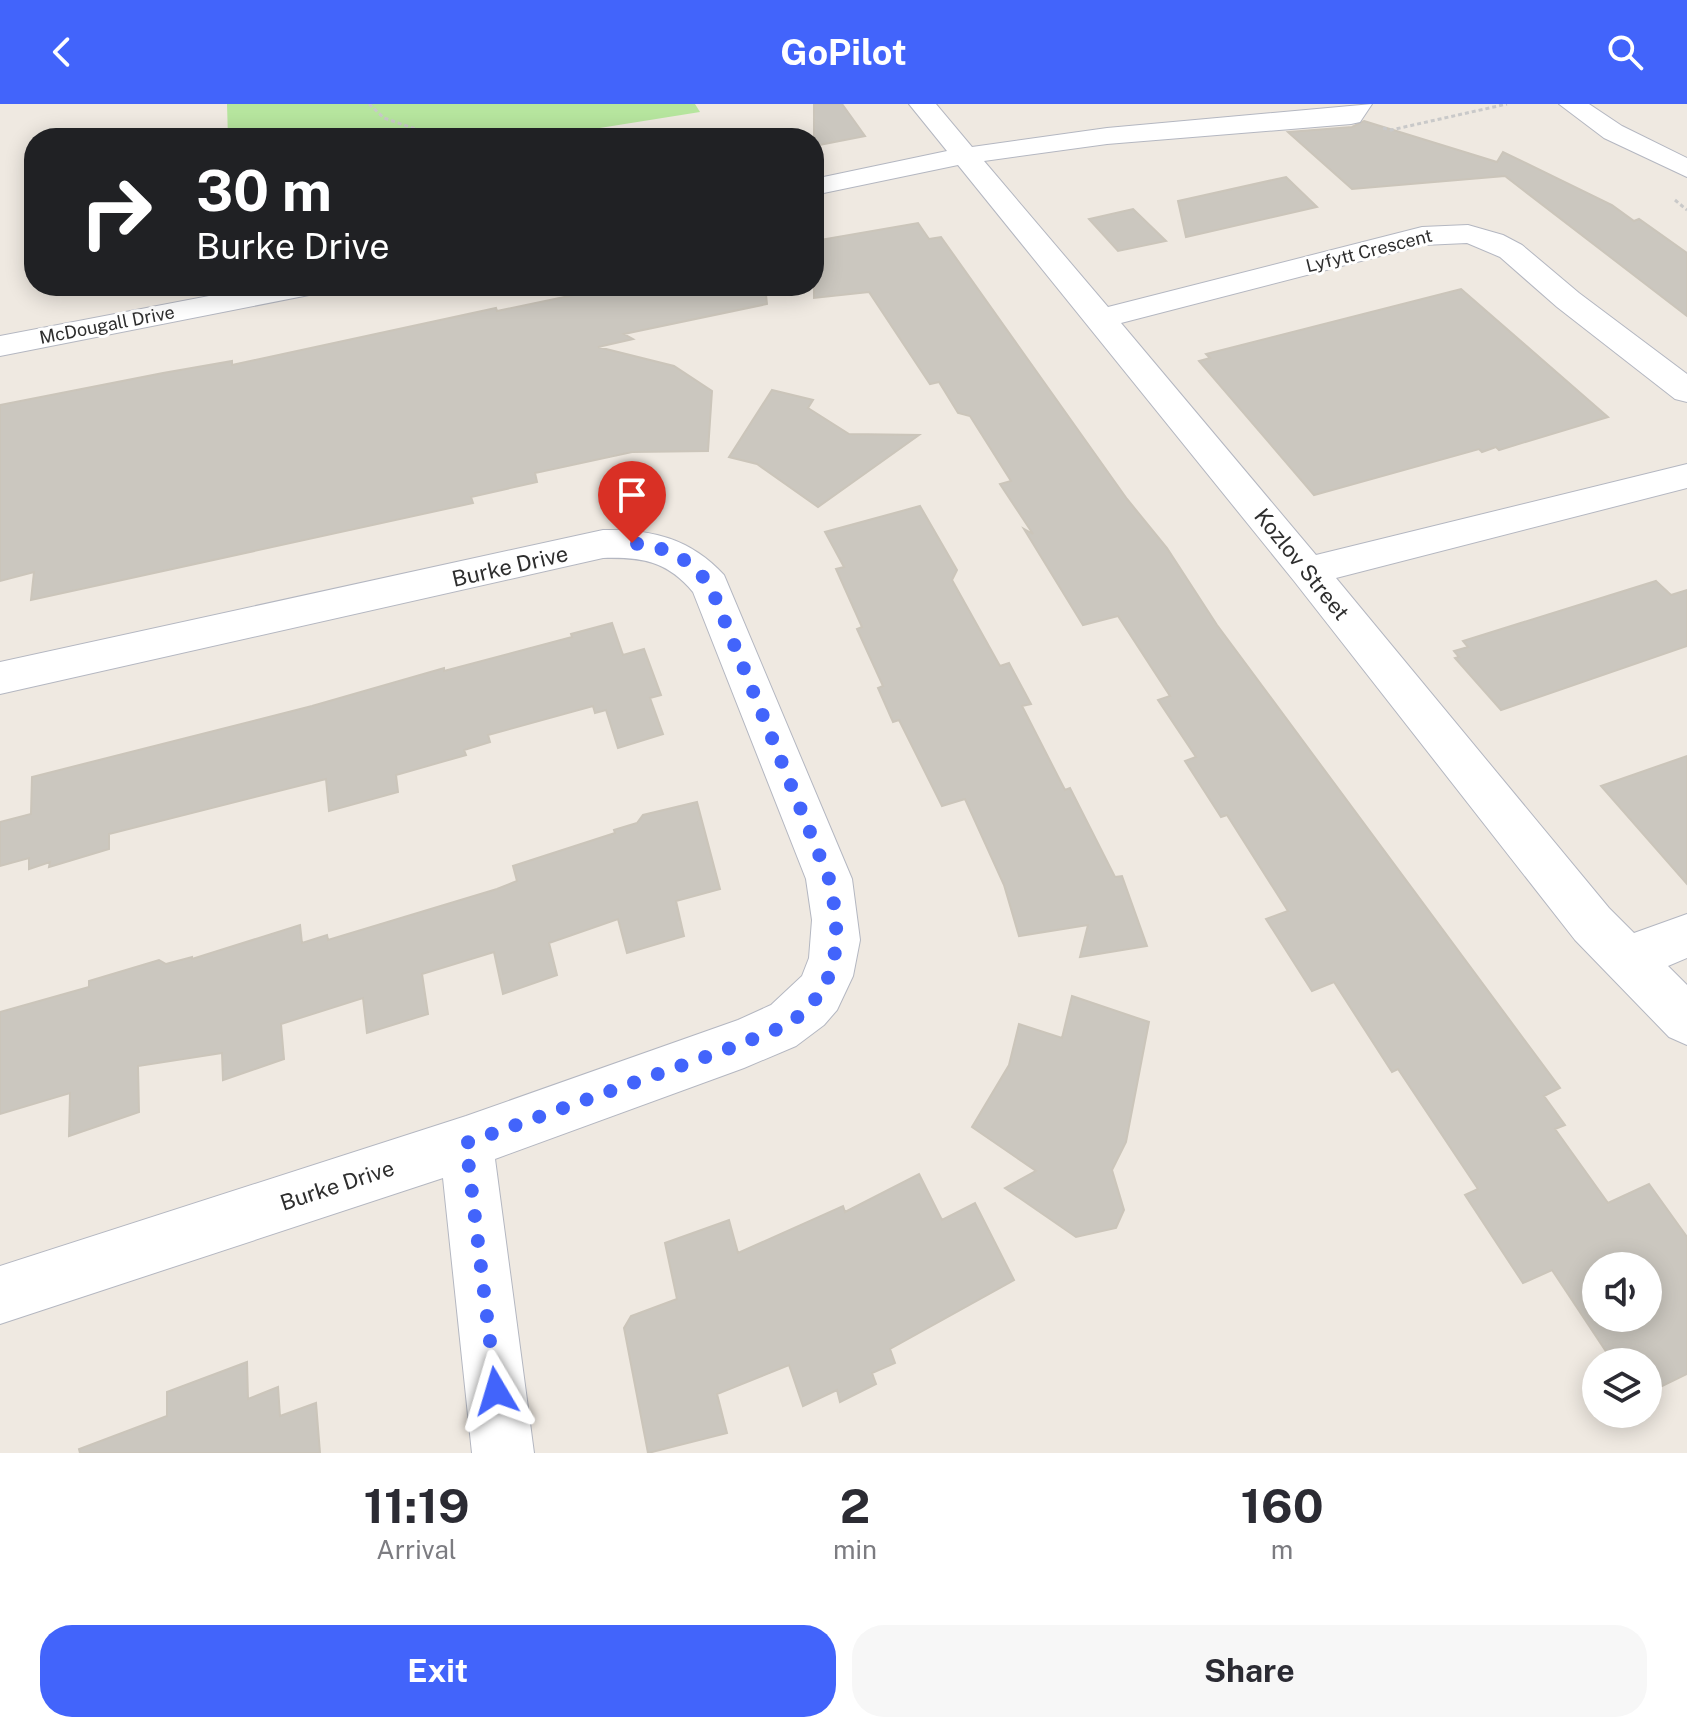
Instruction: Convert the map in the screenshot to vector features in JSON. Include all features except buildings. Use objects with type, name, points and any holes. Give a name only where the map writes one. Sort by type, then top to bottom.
[{"type":"street","name":"Kozlov Street","points":[[922,104],[1308,571],[1592,924],[1687,1020]]},
{"type":"street","points":[[824,185],[964,156],[1107,136],[1351,116],[1359,104]]},
{"type":"street","points":[[1572,104],[1613,132],[1687,169]]},
{"type":"street","name":"Lyfytt Crescent","points":[[1100,319],[1422,236],[1468,234],[1493,241],[1530,264],[1568,300],[1687,391]]},
{"type":"street","name":"McDougall Drive","points":[[0,346],[258,296]]},
{"type":"street","points":[[1308,571],[1687,476]]},
{"type":"street","name":"Burke Drive","points":[[0,678],[603,544],[632,543],[663,547],[694,565],[710,585],[829,879],[838,918],[833,962],[823,991],[789,1023],[744,1043],[466,1143],[0,1295]]},
{"type":"street","points":[[1626,959],[1687,936]]},
{"type":"street","points":[[466,1143],[503,1453]]},
{"type":"path","points":[[369,104],[376,115],[384,120],[417,128]]},
{"type":"path","points":[[1331,119],[1391,130],[1507,104]]},
{"type":"green space","points":[[227,104],[695,104],[700,112],[600,128],[228,128]]},
{"type":"route","points":[[496,1391],[466,1143],[744,1043],[789,1023],[823,991],[833,962],[838,918],[829,879],[710,585],[694,565],[663,547],[632,543]]}]
